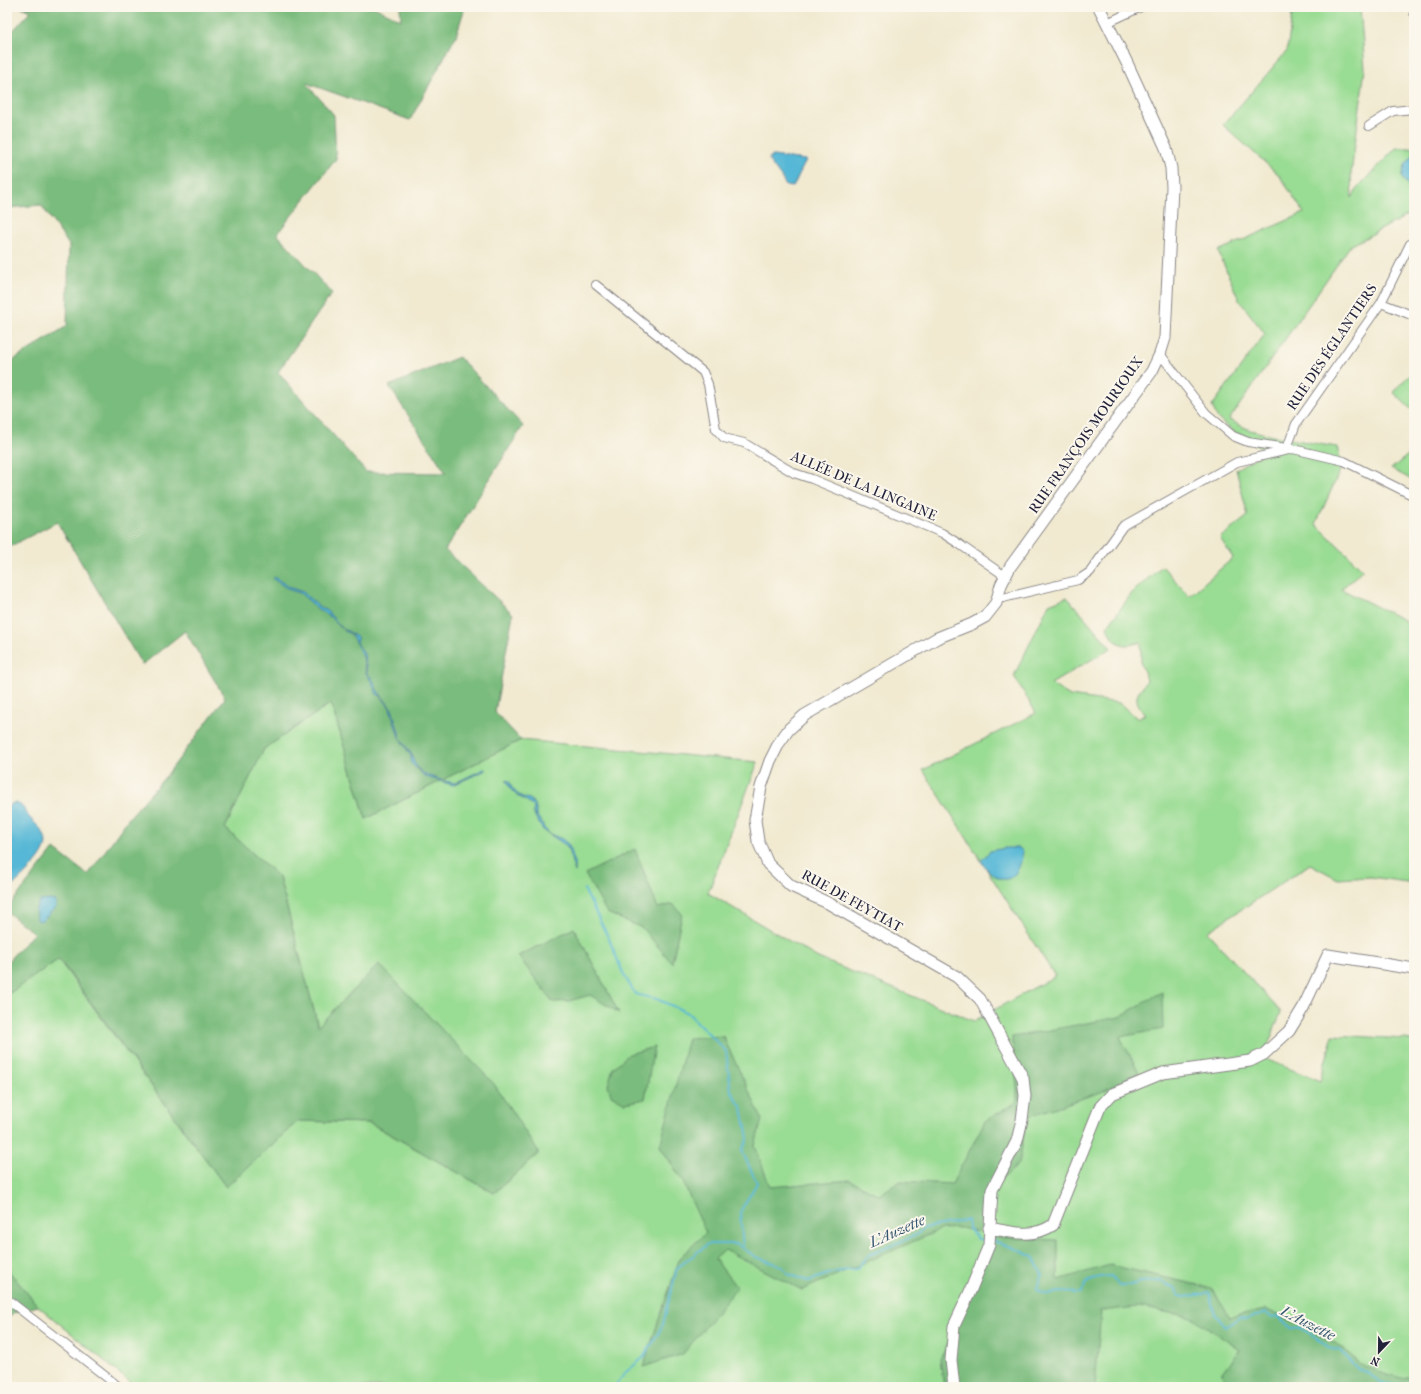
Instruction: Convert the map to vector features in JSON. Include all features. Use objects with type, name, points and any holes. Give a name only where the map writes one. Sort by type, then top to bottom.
[{"type":"street","name":"RUE FRANÇOIS MOURIOUX","points":[[962,628],[984,617],[993,608],[1005,576],[1152,371],[1160,354],[1165,338],[1172,187],[1171,168],[1166,148],[1127,63],[1099,7]]},
{"type":"street","points":[[1107,23],[1141,7]]},
{"type":"street","points":[[1369,126],[1393,111],[1414,110]]},
{"type":"street","name":"RUE DES ÉGLANTIERS","points":[[1290,448],[1296,424],[1382,303],[1410,244],[1414,245]]},
{"type":"street","name":"ALLÉE DE LA LINGAINE","points":[[596,285],[704,372],[708,384],[716,430],[724,438],[744,443],[794,473],[812,479],[942,533],[1005,576]]},
{"type":"street","points":[[1382,303],[1414,316]]},
{"type":"street","points":[[1160,354],[1206,413],[1233,436],[1248,442],[1290,448],[1344,461],[1414,496]]},
{"type":"street","points":[[998,597],[1003,598],[1078,580],[1084,577],[1093,568],[1123,526],[1237,462],[1290,448]]},
{"type":"street","name":"RUE DE FEYTIAT","points":[[954,1387],[951,1360],[954,1326],[969,1294],[989,1236],[992,1190],[1017,1142],[1025,1096],[1023,1078],[980,999],[957,977],[828,903],[791,886],[768,864],[758,841],[755,820],[761,787],[770,761],[779,743],[795,723],[816,709],[937,638],[962,628]]},
{"type":"street","points":[[989,1236],[1030,1234],[1044,1231],[1052,1225],[1100,1106],[1112,1094],[1163,1073],[1250,1061],[1264,1054],[1289,1030],[1302,1008],[1328,955],[1414,970]]},
{"type":"street","points":[[7,1299],[119,1387]]},
{"type":"green space","points":[[21,7],[374,7],[401,20],[400,7],[465,7],[456,36],[410,120],[306,83],[334,115],[336,159],[277,234],[332,293],[278,372],[366,472],[446,473],[389,386],[459,357],[523,426],[445,550],[513,614],[495,712],[521,740],[366,819],[331,703],[264,749],[225,828],[279,877],[318,1026],[379,964],[494,1084],[539,1153],[494,1193],[370,1123],[298,1121],[226,1187],[59,959],[7,995],[7,962],[34,933],[7,912],[7,909],[54,849],[88,875],[128,819],[166,776],[225,698],[185,631],[142,665],[57,522],[7,548],[7,364],[67,326],[69,245],[41,205],[7,208],[7,37],[31,11]]},
{"type":"green space","points":[[1293,7],[1360,7],[1365,69],[1351,174],[1352,198],[1359,186],[1396,148],[1414,148],[1414,212],[1350,246],[1229,420],[1250,430],[1277,437],[1337,447],[1342,466],[1316,524],[1363,570],[1341,589],[1414,625],[1414,883],[1371,877],[1338,879],[1310,864],[1207,932],[1281,1012],[1263,1058],[1320,1081],[1333,1035],[1406,1039],[1414,1043],[1414,1387],[1223,1372],[1225,1387],[136,1387],[38,1306],[7,1269],[7,995],[58,959],[226,1187],[298,1121],[370,1123],[494,1193],[539,1153],[379,964],[318,1026],[279,877],[225,828],[264,749],[331,703],[366,819],[521,740],[758,762],[708,893],[818,958],[974,1021],[1055,976],[923,770],[1036,713],[1014,676],[1049,604],[1067,597],[1111,648],[1051,684],[1070,696],[1119,703],[1138,719],[1145,714],[1138,704],[1137,697],[1147,680],[1141,664],[1141,642],[1130,645],[1120,644],[1112,637],[1107,627],[1132,593],[1162,566],[1189,596],[1233,558],[1220,538],[1248,516],[1236,469],[1267,451],[1234,432],[1218,419],[1212,406],[1265,334],[1239,300],[1218,251],[1304,213],[1279,175],[1223,125],[1287,51]]},
{"type":"green space","points":[[1414,370],[1414,412],[1393,392]]},
{"type":"green space","points":[[1414,450],[1414,481],[1391,469]]},
{"type":"green space","points":[[635,849],[658,908],[673,904],[682,914],[672,963],[642,928],[607,913],[585,874]]},
{"type":"green space","points":[[574,928],[619,1013],[590,995],[569,1001],[553,1002],[518,956]]},
{"type":"green space","points":[[1162,992],[1163,1029],[1120,1037],[1139,1072],[1101,1092],[1027,1117],[1019,1164],[983,1196],[987,1218],[977,1232],[961,1228],[942,1229],[802,1290],[725,1250],[715,1259],[737,1288],[683,1354],[643,1367],[680,1257],[706,1233],[682,1180],[660,1146],[688,1038],[723,1036],[762,1119],[755,1146],[770,1187],[850,1180],[879,1195],[900,1181],[952,1184],[985,1121],[1017,1102],[1012,1037],[1119,1017]]},
{"type":"green space","points":[[654,1047],[645,1099],[625,1103],[611,1095],[608,1085],[613,1068],[629,1054]]},
{"type":"green space","points":[[994,1237],[1058,1240],[1058,1280],[1110,1265],[1211,1288],[1230,1317],[1265,1309],[1305,1327],[1339,1346],[1365,1367],[1401,1378],[1414,1376],[1414,1387],[1225,1387],[1223,1372],[1240,1350],[1192,1317],[1138,1307],[1101,1311],[1095,1387],[944,1387],[940,1359],[957,1327]]},
{"type":"green space","points":[[7,1269],[38,1306],[14,1313],[7,1320]]},
{"type":"water","points":[[1414,154],[1414,193],[1402,178],[1405,165]]},
{"type":"water","points":[[773,156],[806,160],[793,187],[786,186],[769,161],[769,158]]},
{"type":"water","points":[[274,577],[291,588],[303,592],[318,606],[327,611],[344,630],[348,631],[358,638],[356,641],[364,654],[367,673],[373,680],[377,690],[392,709],[401,739],[412,755],[418,769],[426,775],[455,783],[484,769],[486,770],[453,785],[426,777],[419,771],[411,763],[411,756],[399,737],[390,708],[381,696],[377,694],[366,673],[363,657],[351,634],[343,630],[329,616],[319,610],[300,593],[290,590],[273,579]]},
{"type":"water","points":[[507,780],[517,793],[530,799],[536,807],[536,815],[544,828],[550,834],[562,839],[569,845],[575,862],[575,872],[567,846],[543,830],[533,813],[534,807],[512,791],[506,781]]},
{"type":"water","points":[[14,803],[22,807],[41,830],[46,839],[46,843],[41,856],[7,891],[7,807]]},
{"type":"water","points":[[1005,848],[1019,848],[1023,851],[1018,870],[1010,878],[1005,879],[991,873],[981,861],[990,851]]},
{"type":"water","points":[[40,901],[56,901],[56,907],[43,920],[38,921],[36,915],[37,906]]},
{"type":"waterway","points":[[584,889],[609,939],[623,973],[635,994],[657,999],[688,1013],[726,1051],[731,1091],[742,1108],[748,1138],[742,1151],[757,1183],[740,1212],[743,1248]]},
{"type":"waterway","name":"L'Auzette","points":[[614,1387],[626,1372],[643,1358],[657,1336],[663,1324],[677,1268],[708,1244],[737,1244],[756,1257],[782,1266],[788,1274],[808,1281],[834,1272],[856,1269],[869,1255],[916,1235],[924,1228],[968,1220],[969,1229],[978,1239],[985,1240]]},
{"type":"waterway","name":"L'Auzette","points":[[994,1241],[1033,1257],[1042,1274],[1037,1288],[1041,1292],[1048,1295],[1058,1292],[1081,1293],[1089,1281],[1100,1277],[1110,1276],[1119,1285],[1160,1281],[1176,1289],[1178,1295],[1184,1297],[1209,1293],[1215,1314],[1226,1327],[1240,1318],[1246,1320],[1265,1312],[1272,1318],[1279,1317],[1291,1328],[1300,1328],[1317,1338],[1328,1348],[1339,1350],[1361,1371],[1369,1374],[1380,1382],[1402,1386],[1414,1382]]}]
